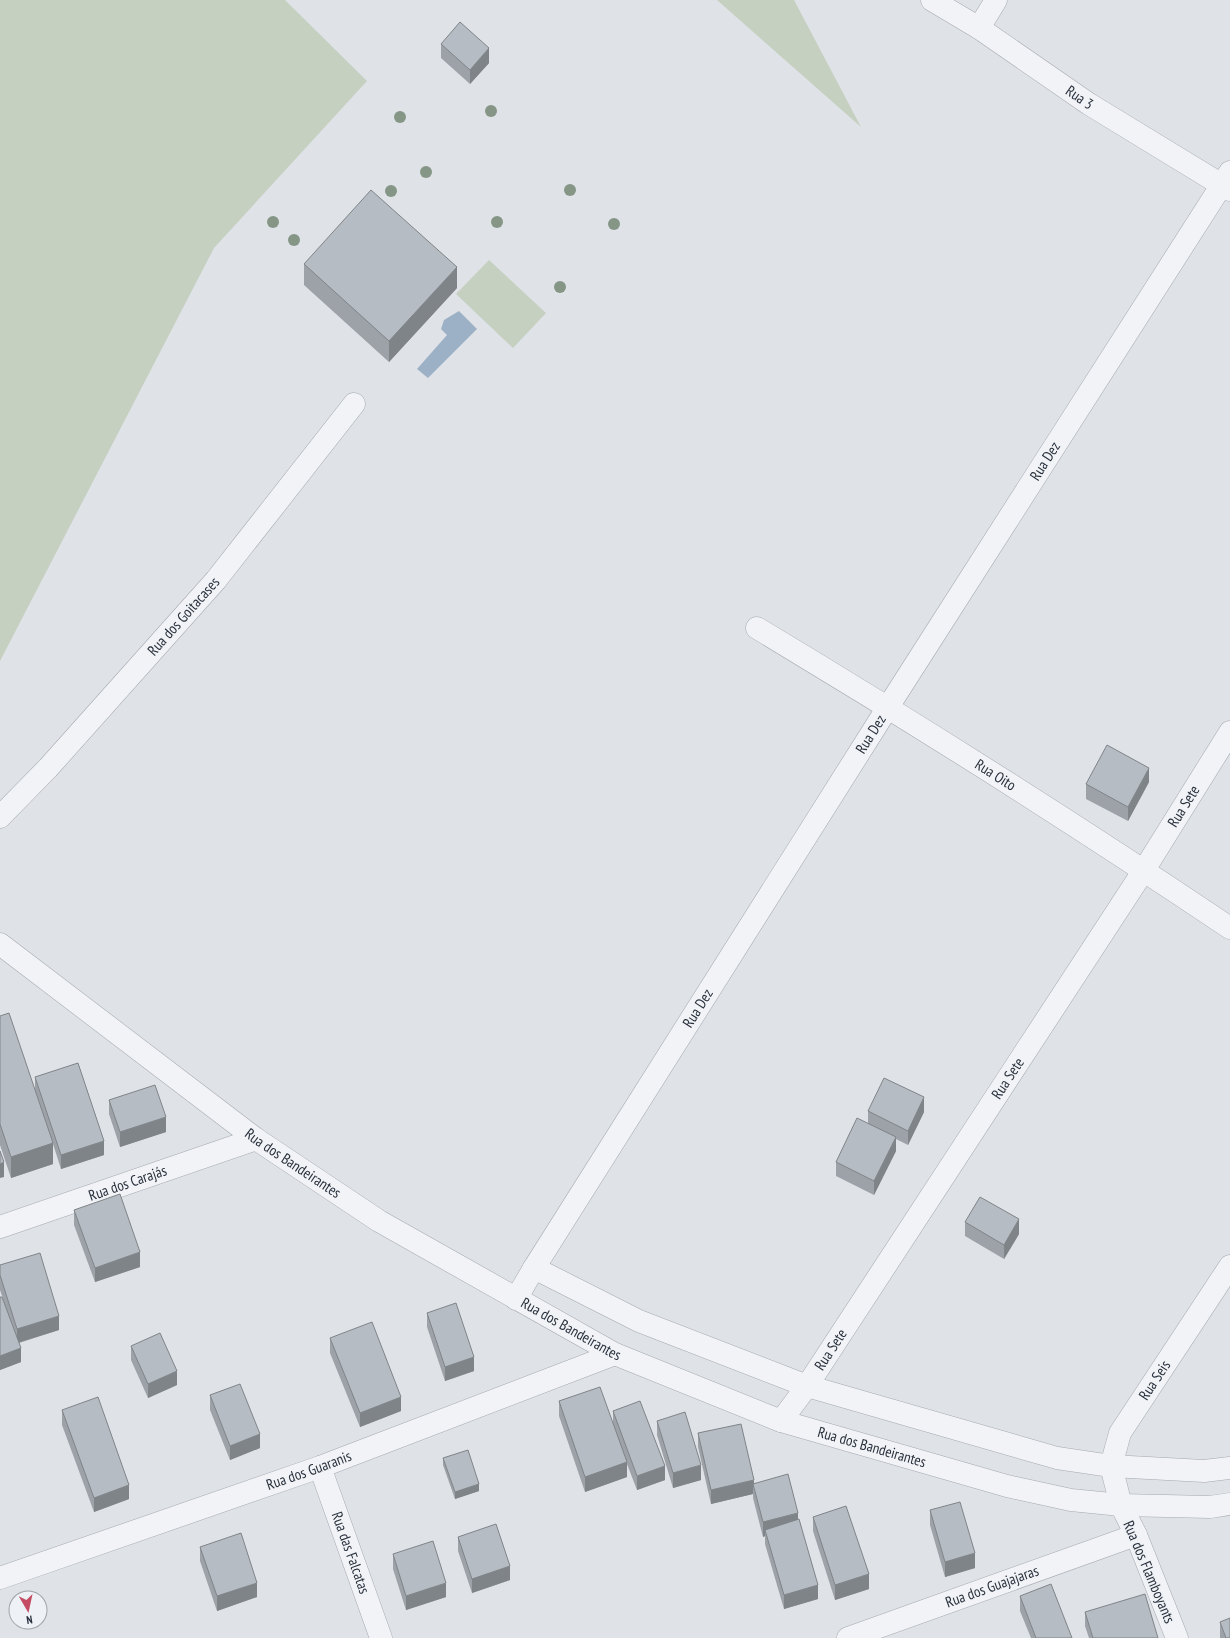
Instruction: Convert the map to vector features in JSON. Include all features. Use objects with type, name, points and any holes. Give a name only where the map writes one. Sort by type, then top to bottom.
[{"type":"street","name":"Rua 3","points":[[932,0],[979,28],[1089,104],[1227,182]]},
{"type":"street","points":[[979,28],[996,0]]},
{"type":"street","name":"Rua Dez","points":[[516,1299],[534,1268],[888,707],[1227,182]]},
{"type":"street","name":"Rua dos Goitacases","points":[[0,818],[48,768],[216,580],[354,404]]},
{"type":"street","name":"Rua Oito","points":[[757,628],[888,707],[1144,870],[1230,928]]},
{"type":"street","name":"Rua Sete","points":[[781,1420],[807,1386],[1144,870],[1230,732]]},
{"type":"street","name":"Rua dos Bandeirantes","points":[[0,944],[256,1139],[379,1220],[615,1354],[781,1420],[1007,1486],[1071,1500],[1121,1505],[1210,1506],[1230,1504]]},
{"type":"street","name":"Rua dos Carajás","points":[[0,1227],[256,1139]]},
{"type":"street","name":"Rua Seis","points":[[1121,1505],[1111,1466],[1120,1433],[1230,1266]]},
{"type":"street","points":[[534,1268],[639,1321],[807,1386],[1057,1458],[1111,1466],[1204,1471],[1230,1468]]},
{"type":"street","name":"Rua dos Guaranis","points":[[0,1578],[320,1467],[615,1354]]},
{"type":"street","name":"Rua das Falcatas","points":[[320,1467],[381,1638]]},
{"type":"street","name":"Rua dos Flamboyants","points":[[1121,1505],[1136,1535],[1177,1638]]},
{"type":"street","name":"Rua dos Guajajaras","points":[[848,1638],[1136,1535]]},
{"type":"green space","points":[[0,0],[285,0],[367,81],[214,248],[0,661]]},
{"type":"green space","points":[[717,0],[794,0],[861,127]]},
{"type":"green space","points":[[489,260],[546,313],[513,348],[456,294]]},
{"type":"water","points":[[459,311],[477,329],[428,378],[417,369],[447,335],[441,329],[444,320]]},
{"type":"building","points":[[460,22],[489,48],[470,70],[441,44]]},
{"type":"building","points":[[371,190],[457,267],[389,341],[304,264]]},
{"type":"building","points":[[1107,745],[1149,768],[1128,807],[1086,784]]},
{"type":"building","points":[[9,1013],[53,1143],[11,1157],[0,1124],[0,1016]]},
{"type":"building","points":[[78,1063],[104,1141],[61,1155],[35,1077]]},
{"type":"building","points":[[884,1078],[924,1097],[908,1131],[868,1111]]},
{"type":"building","points":[[155,1085],[166,1117],[120,1132],[109,1100]]},
{"type":"building","points":[[857,1118],[896,1137],[874,1181],[836,1162]]},
{"type":"building","points":[[0,1151],[4,1162],[0,1164]]},
{"type":"building","points":[[120,1194],[140,1252],[95,1268],[74,1210]]},
{"type":"building","points":[[980,1197],[1019,1219],[1004,1245],[965,1222]]},
{"type":"building","points":[[40,1253],[59,1316],[17,1329],[0,1275],[0,1265]]},
{"type":"building","points":[[0,1297],[2,1297],[21,1348],[0,1356]]},
{"type":"building","points":[[456,1303],[474,1357],[445,1367],[427,1313]]},
{"type":"building","points":[[372,1322],[401,1397],[360,1413],[330,1338]]},
{"type":"building","points":[[160,1333],[177,1371],[148,1384],[131,1346]]},
{"type":"building","points":[[240,1384],[260,1434],[230,1446],[210,1395]]},
{"type":"building","points":[[600,1387],[627,1462],[585,1477],[559,1401]]},
{"type":"building","points":[[98,1397],[129,1485],[94,1498],[62,1410]]},
{"type":"building","points":[[640,1401],[665,1466],[637,1476],[613,1411]]},
{"type":"building","points":[[685,1412],[701,1465],[673,1473],[657,1421]]},
{"type":"building","points":[[741,1424],[754,1480],[711,1490],[698,1433]]},
{"type":"building","points":[[468,1450],[479,1484],[455,1492],[443,1458]]},
{"type":"building","points":[[788,1474],[798,1513],[763,1522],[753,1484]]},
{"type":"building","points":[[960,1502],[975,1553],[945,1562],[930,1510]]},
{"type":"building","points":[[846,1506],[869,1574],[835,1585],[813,1517]]},
{"type":"building","points":[[799,1519],[818,1585],[784,1595],[765,1530]]},
{"type":"building","points":[[496,1524],[510,1566],[472,1579],[458,1537]]},
{"type":"building","points":[[241,1533],[257,1583],[217,1596],[200,1547]]},
{"type":"building","points":[[433,1541],[446,1583],[406,1596],[393,1554]]},
{"type":"building","points":[[1051,1584],[1072,1638],[1036,1638],[1020,1596]]},
{"type":"building","points":[[1145,1594],[1158,1638],[1093,1638],[1085,1612]]},
{"type":"building","points":[[1230,1618],[1230,1638],[1226,1638],[1220,1622]]}]
